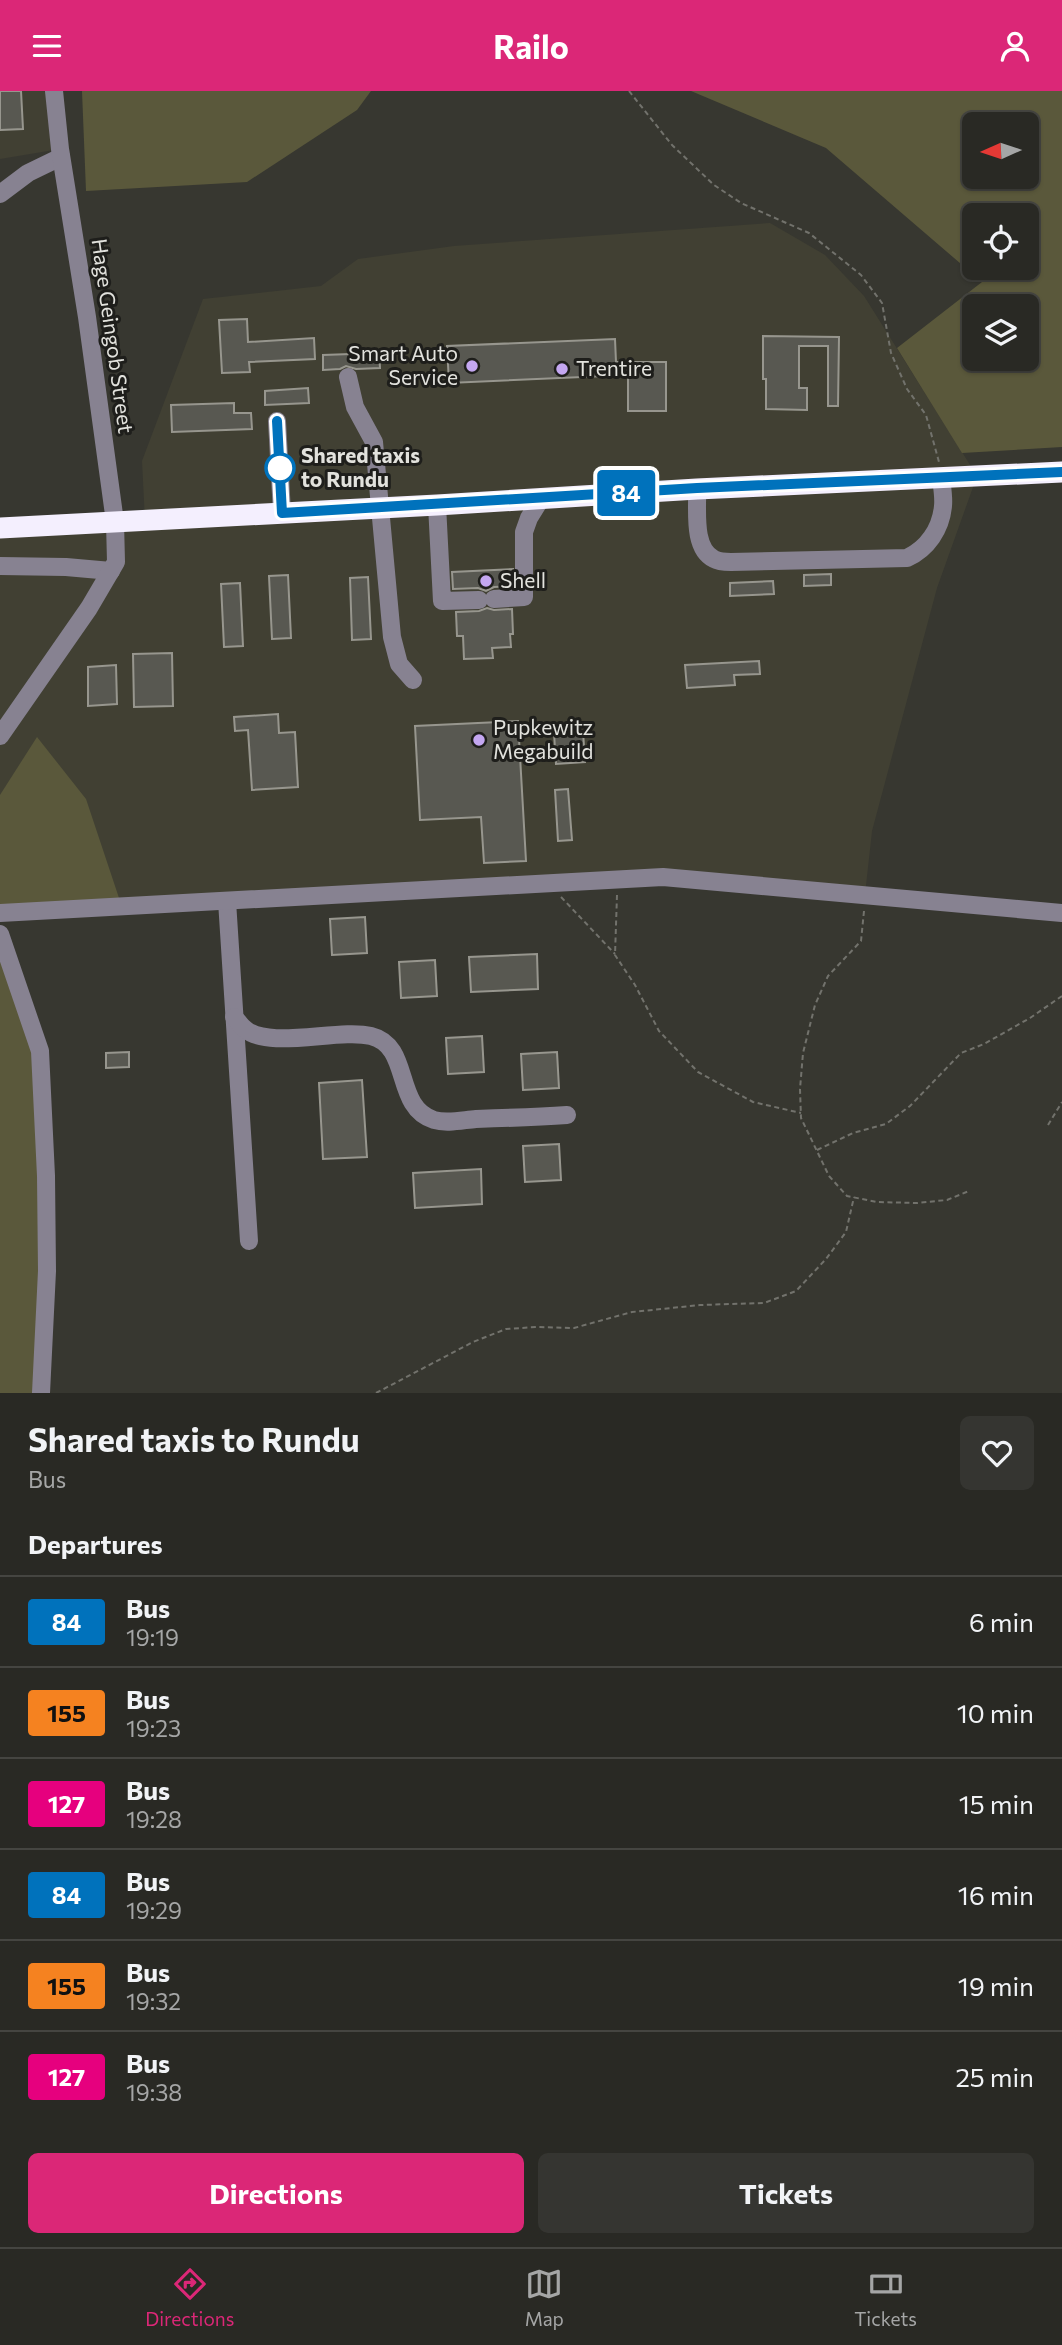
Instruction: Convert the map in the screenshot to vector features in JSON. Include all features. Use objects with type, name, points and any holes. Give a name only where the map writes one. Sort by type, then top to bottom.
[{"type":"highway","points":[[0,528],[697,488],[1062,472]]},
{"type":"street","name":"Hage Geingob Street","points":[[54,91],[61,157],[88,317],[115,523],[116,562],[111,571]]},
{"type":"street","name":"Hage Geingob Street","points":[[61,157],[63,91]]},
{"type":"street","points":[[0,194],[28,173],[61,157]]},
{"type":"street","points":[[348,377],[355,407],[374,442],[392,637],[399,664],[413,680]]},
{"type":"street","points":[[277,421],[282,513]]},
{"type":"street","points":[[697,488],[701,540],[706,552],[715,560],[731,562],[907,558],[920,552],[932,539],[943,506],[941,478]]},
{"type":"street","points":[[437,505],[442,601],[524,597],[524,532],[528,518],[541,497]]},
{"type":"street","points":[[0,566],[111,571],[89,608],[0,736]]},
{"type":"street","points":[[0,913],[663,877],[1062,913]]},
{"type":"street","points":[[227,901],[249,1241]]},
{"type":"street","points":[[0,934],[40,1051],[47,1271],[41,1393]]},
{"type":"street","points":[[234,1017],[246,1031],[263,1036],[282,1038],[356,1034],[382,1040],[393,1051],[407,1093],[416,1110],[436,1121],[567,1115]]},
{"type":"path","points":[[629,91],[672,145],[714,185],[741,203],[809,233],[861,275],[881,303],[891,353],[907,389],[926,415],[939,456],[941,478]]},
{"type":"path","points":[[615,955],[618,880]]},
{"type":"path","points":[[547,883],[615,955],[635,985],[659,1031],[698,1072],[753,1102],[801,1113]]},
{"type":"path","points":[[865,895],[861,941],[828,976],[814,1005],[803,1052],[801,1118],[829,1176],[847,1196],[877,1202],[917,1203],[947,1200],[969,1191]]},
{"type":"path","points":[[816,1150],[853,1133],[886,1124],[910,1106],[961,1053],[995,1038],[1062,996]]},
{"type":"path","points":[[1048,1125],[1062,1102]]},
{"type":"path","points":[[376,1393],[472,1342],[506,1329],[574,1328],[632,1312],[701,1305],[764,1303],[796,1291],[826,1259],[846,1232],[853,1197]]},
{"type":"shaded area","points":[[0,91],[54,91],[60,149],[0,159]]},
{"type":"shaded area","points":[[82,91],[371,91],[357,110],[247,182],[86,191]]},
{"type":"shaded area","points":[[691,91],[1062,91],[1062,447],[962,453],[897,348],[962,298],[962,371],[1039,371],[1039,294],[967,294],[982,282],[980,280],[1039,280],[1039,203],[962,203],[962,265],[826,148]]},
{"type":"shaded area","points":[[770,223],[825,255],[864,296],[977,476],[937,588],[872,831],[865,895],[663,877],[0,913],[0,528],[145,521],[142,461],[203,299],[321,286],[358,259],[454,246]]},
{"type":"shaded area","points":[[37,737],[86,799],[122,907],[0,913],[0,795]]},
{"type":"shaded area","points":[[0,934],[40,1051],[41,1393],[0,1393]]},
{"type":"building","points":[[0,91],[21,91],[23,129],[0,130]]},
{"type":"building","points":[[247,319],[248,342],[314,338],[315,359],[249,362],[250,372],[222,373],[219,320]]},
{"type":"building","points":[[763,336],[839,337],[838,406],[828,406],[828,346],[799,346],[799,388],[807,388],[807,410],[766,409]]},
{"type":"building","points":[[615,339],[616,362],[666,362],[666,411],[628,411],[628,375],[449,383],[447,346]]},
{"type":"building","points":[[379,353],[380,368],[356,369],[346,366],[323,370],[323,355]]},
{"type":"building","points":[[308,388],[309,403],[265,405],[265,391]]},
{"type":"building","points":[[234,403],[234,413],[251,413],[252,429],[172,432],[171,405]]},
{"type":"building","points":[[513,569],[513,586],[494,587],[486,591],[478,588],[453,589],[452,572]]},
{"type":"building","points":[[831,574],[831,585],[804,586],[804,575]]},
{"type":"building","points":[[288,575],[291,638],[272,639],[269,576]]},
{"type":"building","points":[[368,577],[371,639],[352,640],[350,578]]},
{"type":"building","points":[[773,581],[774,594],[730,596],[730,583]]},
{"type":"building","points":[[240,583],[243,646],[224,647],[221,584]]},
{"type":"building","points":[[487,608],[512,609],[511,647],[492,648],[493,658],[464,659],[463,636],[457,636],[456,612]]},
{"type":"building","points":[[172,653],[173,706],[134,707],[133,654]]},
{"type":"building","points":[[759,661],[760,674],[734,675],[735,685],[687,688],[685,665]]},
{"type":"building","points":[[116,665],[117,704],[88,706],[88,667]]},
{"type":"building","points":[[278,714],[279,733],[295,732],[298,787],[252,790],[248,730],[235,731],[234,717]]},
{"type":"building","points":[[518,721],[526,861],[484,863],[481,817],[420,820],[415,726]]},
{"type":"building","points":[[583,731],[585,762],[556,764],[554,733]]},
{"type":"building","points":[[568,789],[572,840],[558,841],[555,790]]},
{"type":"building","points":[[365,917],[367,953],[332,955],[330,919]]},
{"type":"building","points":[[537,954],[538,989],[471,992],[469,957]]},
{"type":"building","points":[[435,960],[437,996],[401,998],[399,962]]},
{"type":"building","points":[[482,1036],[484,1072],[448,1074],[446,1038]]},
{"type":"building","points":[[129,1052],[129,1067],[106,1068],[106,1053]]},
{"type":"building","points":[[557,1052],[559,1088],[523,1090],[521,1054]]},
{"type":"building","points":[[362,1080],[367,1157],[323,1159],[319,1083]]},
{"type":"building","points":[[559,1144],[561,1180],[525,1182],[523,1146]]},
{"type":"building","points":[[481,1169],[482,1204],[415,1208],[413,1173]]},
{"type":"bus line","name":"84","points":[[277,421],[282,513],[697,488],[1062,472]]},
{"type":"place","name":"Smart Auto Service","points":[[472,366]]},
{"type":"place","name":"Trentire","points":[[562,369]]},
{"type":"place","name":"Shared taxis to Rundu","points":[[280,468]]},
{"type":"place","name":"Shell","points":[[486,581]]},
{"type":"place","name":"Pupkewitz Megabuild","points":[[479,740]]}]
